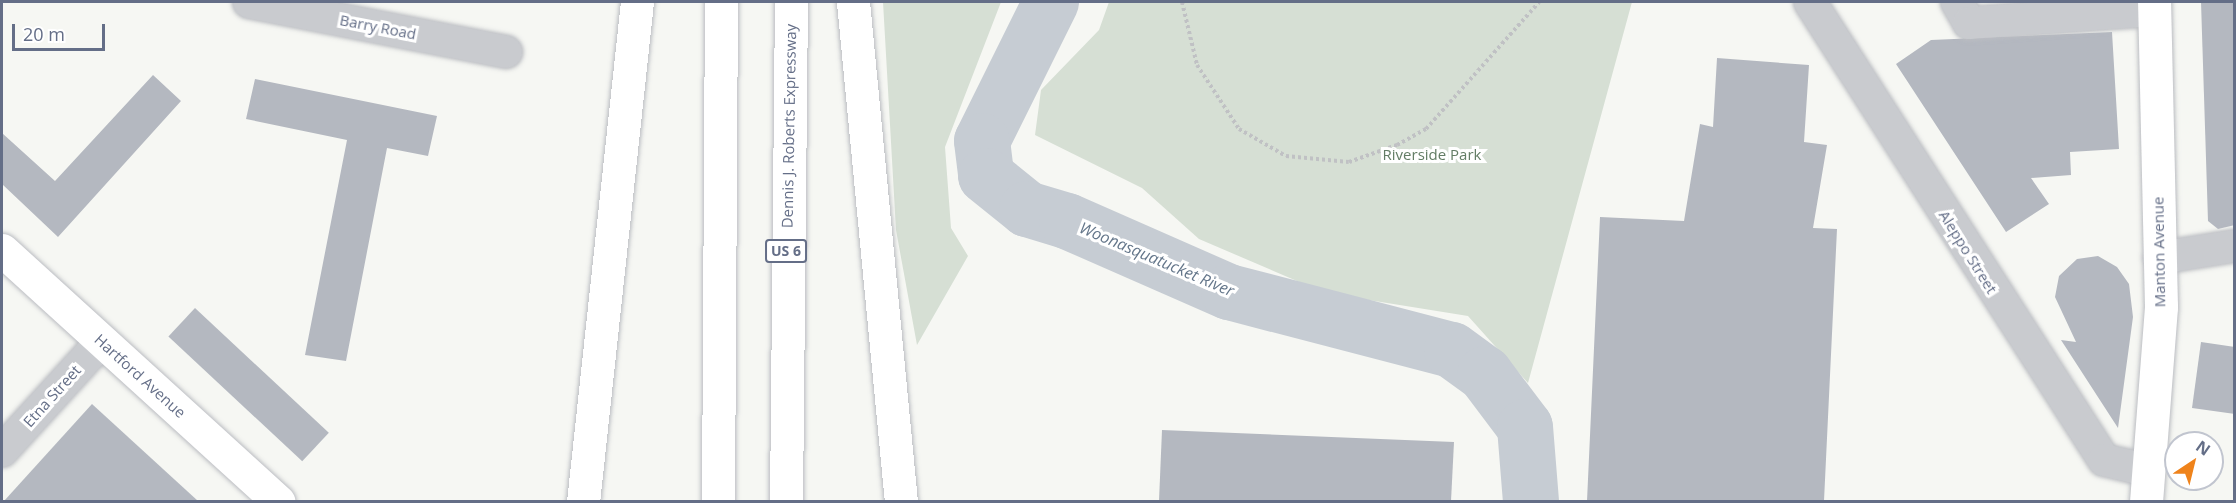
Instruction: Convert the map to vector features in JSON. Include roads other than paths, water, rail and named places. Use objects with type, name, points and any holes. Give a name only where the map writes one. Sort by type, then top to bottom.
[{"type":"main road","points":[[583,501],[637,2]]},
{"type":"main road","points":[[718,501],[721,2]]},
{"type":"main road","name":"Dennis J. Roberts Expressway","points":[[786,501],[791,2]]},
{"type":"main road","points":[[853,2],[901,501]]},
{"type":"main road","name":"Manton Avenue","points":[[2148,486],[2161,307],[2155,6]]},
{"type":"main road","name":"Hartford Avenue","points":[[2,250],[279,501]]},
{"type":"street","name":"Barry Road","points":[[249,2],[506,52]]},
{"type":"street","name":"Aleppo Street","points":[[1810,2],[2057,392],[2104,460],[2118,463],[2148,486]]},
{"type":"street","points":[[1957,2],[1969,23],[2155,6]]},
{"type":"street","points":[[2159,258],[2235,246]]},
{"type":"street","name":"Etna Street","points":[[2,451],[102,341]]},
{"type":"waterway","name":"Woonasquatucket River","points":[[1051,2],[982,141],[986,176],[1027,209],[1067,221],[1229,292],[1452,350],[1485,374],[1525,427],[1531,502]]},
{"type":"park label","name":"Riverside Park","points":[[1432,155]]}]
